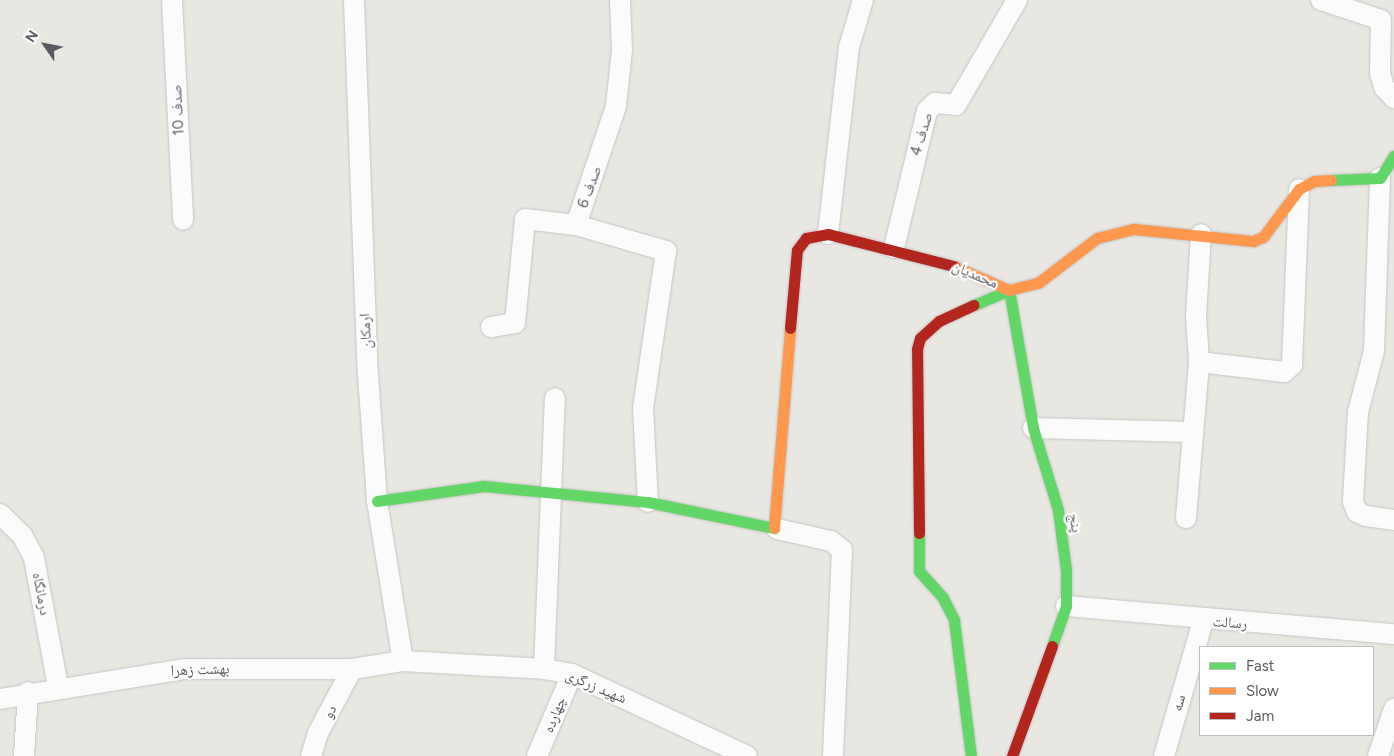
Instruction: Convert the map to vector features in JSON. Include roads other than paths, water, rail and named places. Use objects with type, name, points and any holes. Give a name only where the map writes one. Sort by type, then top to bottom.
[{"type":"street","name":"صدف 10","points":[[172,0],[183,220]]},
{"type":"street","name":"ارمکان","points":[[354,0],[361,242],[377,501],[402,661]]},
{"type":"street","name":"صدف 6","points":[[492,327],[512,324],[517,318],[525,219],[576,225],[616,106],[622,50],[620,0]]},
{"type":"street","points":[[777,529],[797,250],[806,238],[828,234],[848,47],[863,0]]},
{"type":"street","name":"صدف 4","points":[[894,248],[927,111],[935,102],[956,105],[1017,0]]},
{"type":"street","points":[[1321,0],[1381,20],[1380,72],[1384,87],[1394,98]]},
{"type":"street","points":[[1394,156],[1380,178],[1374,351],[1358,412],[1352,502],[1357,512],[1366,516],[1394,520]]},
{"type":"street","points":[[1199,362],[1284,372],[1292,364],[1299,189],[1314,181],[1380,178]]},
{"type":"street","name":"محمدیان","points":[[828,234],[894,248],[942,261],[1009,290],[1038,284],[1096,238],[1134,229],[1201,234],[1253,241],[1263,237],[1299,189]]},
{"type":"street","points":[[576,225],[666,252],[642,408],[648,502]]},
{"type":"street","points":[[1186,518],[1199,362],[1196,316],[1201,234]]},
{"type":"street","points":[[971,756],[954,620],[943,598],[919,571],[917,348],[920,338],[939,321],[1009,290]]},
{"type":"street","name":"پنج","points":[[1009,290],[1033,428],[1058,510],[1066,570],[1066,606],[1012,756]]},
{"type":"street","points":[[544,669],[553,491],[555,398]]},
{"type":"street","points":[[1033,428],[1193,432]]},
{"type":"street","points":[[377,501],[484,486],[553,491],[648,502],[831,541],[842,550],[833,756]]},
{"type":"street","name":"درمانگاه","points":[[0,514],[22,535],[34,558],[58,686]]},
{"type":"street","name":"رسالت","points":[[1066,606],[1203,621],[1394,634]]},
{"type":"street","name":"سه","points":[[1164,756],[1203,621]]},
{"type":"street","name":"شهید زرگری","points":[[402,661],[544,669],[572,674],[718,749],[747,756]]},
{"type":"street","name":"بهشت زهرا","points":[[0,699],[58,686],[186,669],[352,669],[402,661]]},
{"type":"street","name":"دو","points":[[311,756],[318,733],[352,669]]},
{"type":"street","name":"چهارده","points":[[536,756],[572,674]]},
{"type":"street","points":[[24,756],[28,692]]},
{"type":"street","points":[[1378,756],[1394,709]]}]
